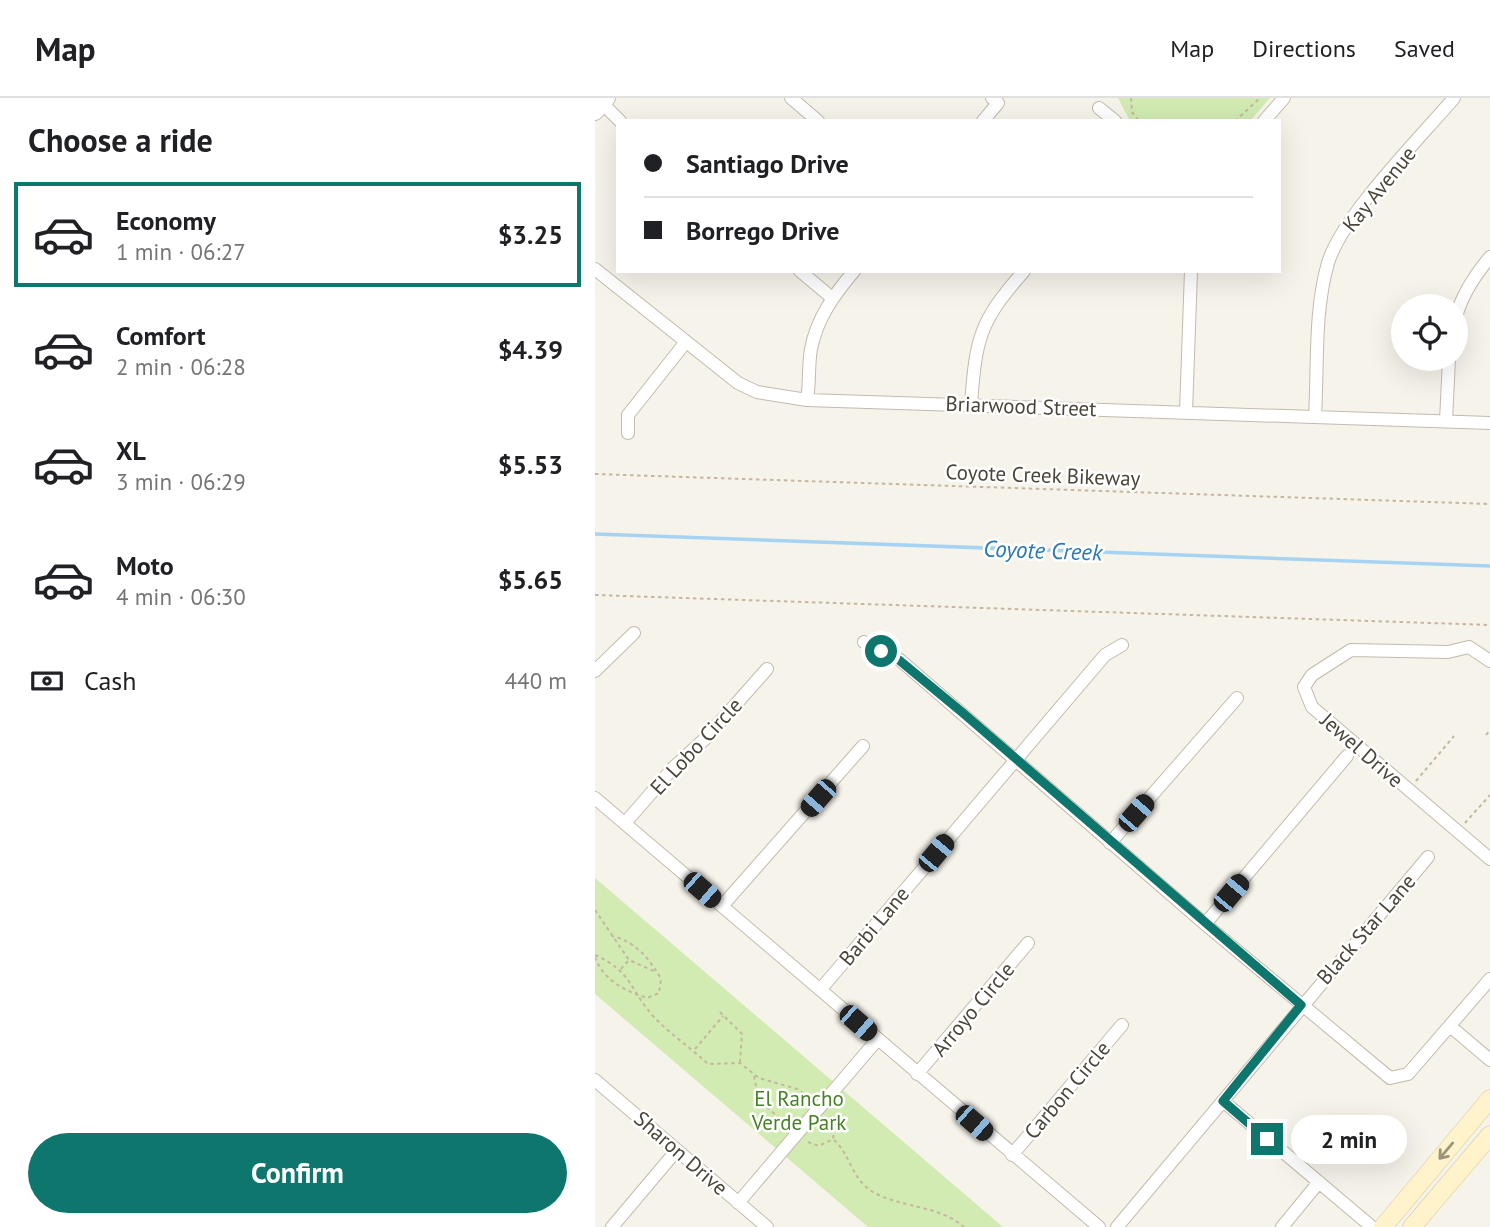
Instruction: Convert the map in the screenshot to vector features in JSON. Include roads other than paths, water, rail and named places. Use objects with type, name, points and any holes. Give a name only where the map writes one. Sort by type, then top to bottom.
[{"type":"main road","points":[[1383,1227],[1490,1099]]},
{"type":"main road","points":[[1412,1227],[1490,1135]]},
{"type":"street","points":[[791,98],[816,119]]},
{"type":"street","points":[[1266,119],[1284,98]]},
{"type":"street","name":"Kay Avenue","points":[[1315,416],[1321,294],[1329,260],[1346,225],[1454,98]]},
{"type":"street","points":[[984,119],[995,100]]},
{"type":"street","points":[[599,104],[618,119]]},
{"type":"street","points":[[1100,108],[1113,119]]},
{"type":"street","points":[[1464,294],[1476,273],[1490,257]]},
{"type":"street","name":"Briarwood Street","points":[[595,269],[685,343],[738,383],[757,392],[807,400],[1490,423]]},
{"type":"street","points":[[802,273],[831,297]]},
{"type":"street","points":[[807,400],[811,350],[831,297],[852,273]]},
{"type":"street","points":[[971,404],[975,351],[987,317],[1022,273]]},
{"type":"street","points":[[1186,412],[1191,273]]},
{"type":"street","points":[[628,433],[628,415],[685,343]]},
{"type":"street","points":[[1445,421],[1448,371]]},
{"type":"street","points":[[595,670],[613,657],[634,633]]},
{"type":"street","points":[[863,642],[899,660],[1016,758],[1110,843],[1385,1075],[1395,1079],[1408,1074],[1490,979]]},
{"type":"street","name":"Barbi Lane","points":[[820,990],[1105,655],[1122,645]]},
{"type":"street","name":"Jewel Drive","points":[[1490,661],[1469,647],[1448,652],[1351,650],[1344,652],[1307,680],[1306,697],[1312,707],[1490,859]]},
{"type":"street","name":"El Lobo Circle","points":[[625,823],[673,768],[706,738],[767,668]]},
{"type":"street","points":[[1110,843],[1237,698]]},
{"type":"street","points":[[722,906],[863,746]]},
{"type":"street","points":[[1205,924],[1347,756]]},
{"type":"street","points":[[595,798],[1099,1227]]},
{"type":"street","name":"Black Star Lane","points":[[1117,1227],[1428,857]]},
{"type":"street","name":"Arroyo Circle","points":[[917,1074],[1028,943]]},
{"type":"street","name":"Carbon Circle","points":[[1012,1155],[1122,1025]]},
{"type":"street","points":[[1450,1026],[1490,1060]]},
{"type":"street","points":[[738,1203],[877,1040]]},
{"type":"street","name":"Sharon Drive","points":[[595,1080],[767,1227]]},
{"type":"street","points":[[1223,1101],[1372,1227]]},
{"type":"street","points":[[612,1227],[677,1150]]},
{"type":"street","points":[[1282,1227],[1319,1182]]},
{"type":"waterway","name":"Coyote Creek","points":[[595,534],[1490,566]]},
{"type":"park label","name":"El Rancho Verde Park","points":[[799,1110]]}]
